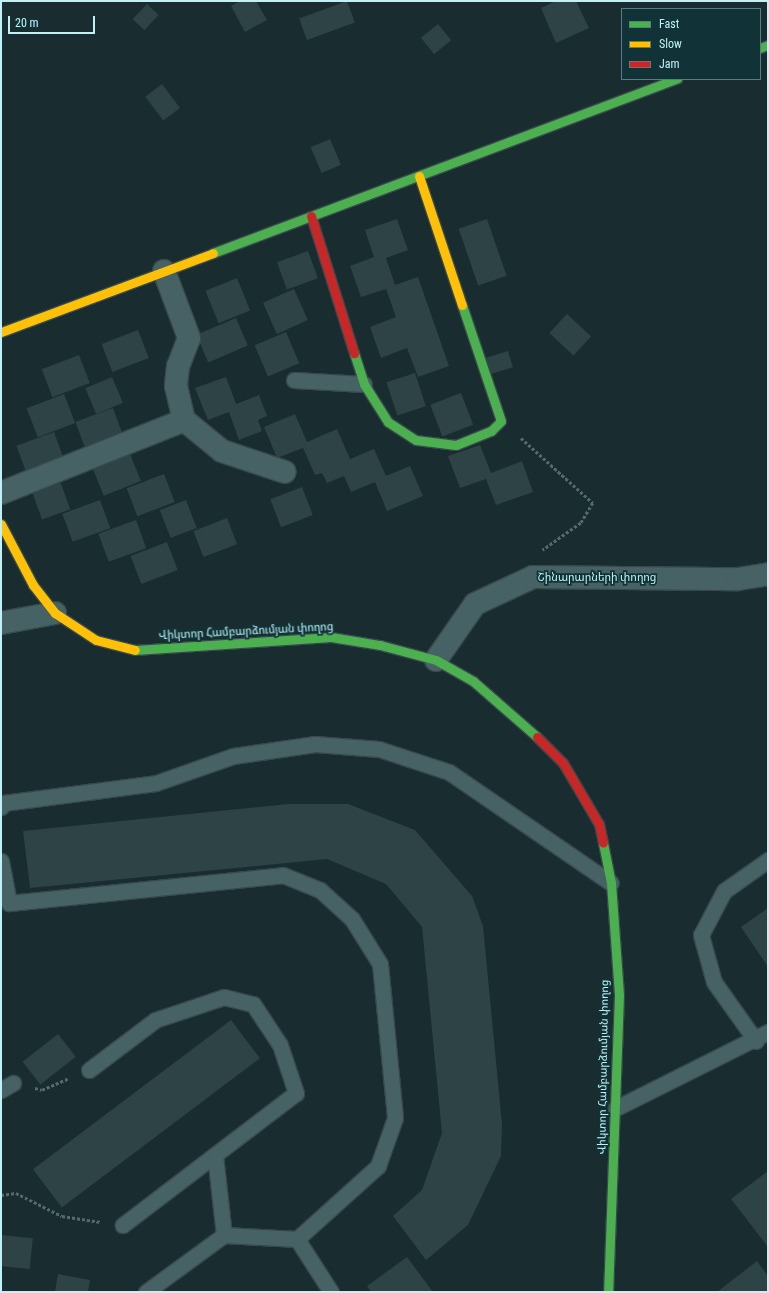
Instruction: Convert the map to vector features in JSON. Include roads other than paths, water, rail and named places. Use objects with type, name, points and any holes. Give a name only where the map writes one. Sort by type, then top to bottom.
[{"type":"street","points":[[1,332],[674,80]]},
{"type":"street","points":[[311,216],[364,384],[388,422],[416,440],[456,445],[491,431],[501,421],[418,176]]},
{"type":"street","points":[[164,271],[189,338],[178,366],[176,386],[184,420],[222,451],[284,472]]},
{"type":"street","points":[[1,493],[184,420]]},
{"type":"street","name":"Վիկտոր Համբարձումյան փողոց","points":[[1,524],[33,585],[55,613],[96,640],[140,651],[331,637],[436,660],[473,682],[509,710],[563,763],[599,824],[611,883],[620,995],[608,1292]]},
{"type":"street","name":"Շինարարների փողոց","points":[[436,660],[475,604],[533,577],[738,579],[768,574]]},
{"type":"street","points":[[1,622],[55,613]]},
{"type":"lane","points":[[294,380],[364,384]]},
{"type":"lane","points":[[1,807],[3,803],[156,783],[233,756],[315,744],[379,749],[449,772],[611,883]]},
{"type":"lane","points":[[616,1108],[762,1036],[714,982],[701,934],[724,891],[768,860]]},
{"type":"lane","points":[[1,861],[10,903],[283,875],[320,890],[352,919],[380,964],[395,1118],[378,1166],[297,1239],[224,1235],[146,1292]]},
{"type":"lane","points":[[89,1070],[154,1020],[224,997],[253,1004],[280,1045],[296,1093],[123,1225]]},
{"type":"lane","points":[[215,1155],[224,1235]]},
{"type":"lane","points":[[297,1239],[331,1292]]}]
